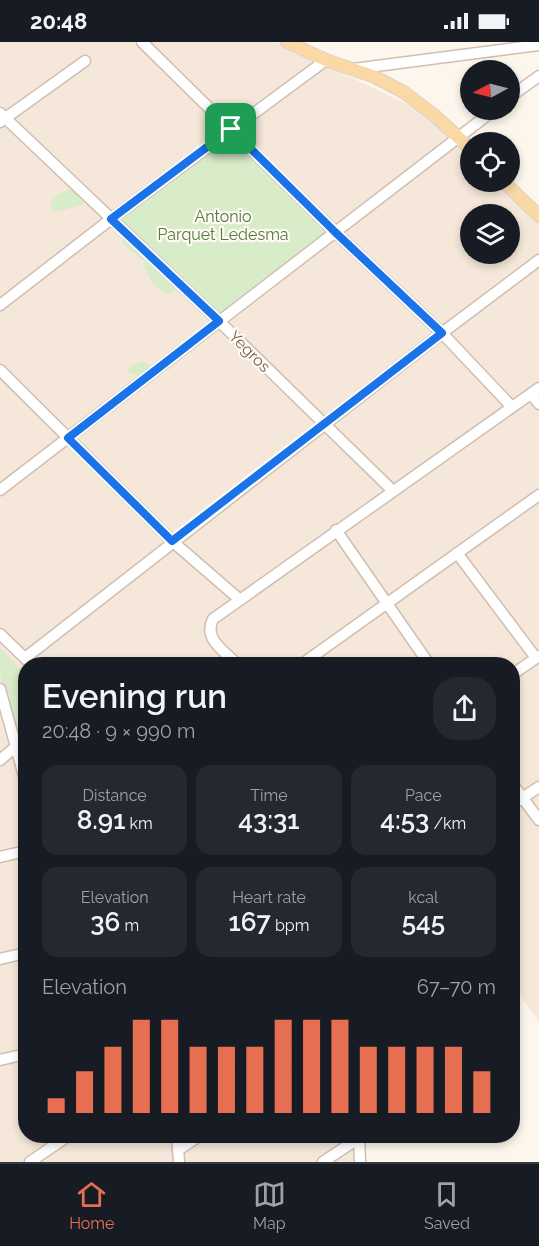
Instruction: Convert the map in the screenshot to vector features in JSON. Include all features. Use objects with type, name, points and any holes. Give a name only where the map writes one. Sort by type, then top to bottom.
[{"type":"main road","points":[[287,42],[326,60],[375,77],[405,93],[460,139]]},
{"type":"main road","points":[[514,192],[539,216]]},
{"type":"street","points":[[142,42],[335,232],[442,333],[512,407]]},
{"type":"street","points":[[353,69],[539,45]]},
{"type":"street","points":[[0,305],[111,219],[326,60]]},
{"type":"street","points":[[2,118],[86,61]]},
{"type":"street","points":[[520,90],[539,76]]},
{"type":"street","name":"Yegros","points":[[2,118],[219,321],[393,491]]},
{"type":"street","points":[[0,490],[480,120]]},
{"type":"street","points":[[33,657],[172,541],[539,260]]},
{"type":"street","points":[[0,370],[172,541],[239,599]]},
{"type":"street","points":[[230,657],[211,639],[209,627],[213,618],[535,391],[539,404]]},
{"type":"street","points":[[312,657],[539,495]]},
{"type":"street","points":[[336,530],[424,657]]},
{"type":"street","points":[[457,553],[537,657],[520,669]]},
{"type":"street","points":[[0,634],[24,657]]},
{"type":"street","points":[[0,689],[18,759]]},
{"type":"street","points":[[0,760],[18,744]]},
{"type":"street","points":[[520,800],[539,787]]},
{"type":"street","points":[[520,803],[539,820]]},
{"type":"street","points":[[0,857],[18,853]]},
{"type":"street","points":[[0,959],[18,955]]},
{"type":"street","points":[[0,1060],[18,1056]]},
{"type":"street","points":[[30,1162],[56,1143]]},
{"type":"street","points":[[178,1143],[179,1162]]},
{"type":"street","points":[[178,1150],[189,1143]]},
{"type":"street","points":[[323,1162],[350,1143]]},
{"type":"street","points":[[360,1143],[360,1162]]},
{"type":"shaded area","points":[[0,42],[277,42],[432,116],[460,143],[460,192],[509,192],[539,221],[539,1022],[520,995],[520,657],[18,657],[18,1143],[361,1143],[362,1162],[0,1162]]},
{"type":"green space","name":"Antonio Parquet Ledesma","points":[[231,129],[335,232],[219,321],[111,219]]},
{"type":"green space","points":[[73,189],[85,200],[82,205],[53,213],[52,200],[57,195]]},
{"type":"green space","points":[[123,238],[130,241],[137,251],[178,289],[169,294],[157,288],[146,269],[140,266],[144,266],[145,262],[122,243]]},
{"type":"green space","points":[[143,361],[151,368],[141,375],[128,373],[129,366]]},
{"type":"green space","points":[[0,647],[18,666],[18,734],[16,736],[0,673]]},
{"type":"route","points":[[231,129],[442,333],[172,541],[68,438],[219,321],[111,219],[231,129]]}]
